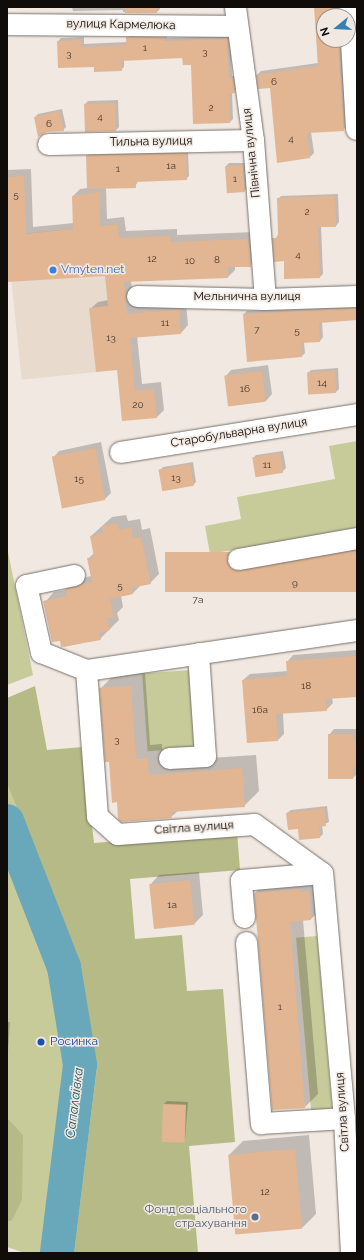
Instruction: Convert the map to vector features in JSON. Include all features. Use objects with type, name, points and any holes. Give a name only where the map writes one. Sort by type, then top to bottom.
[{"type":"street","points":[[349,7],[356,129]]},
{"type":"street","name":"вулиця Кармелюка","points":[[13,18],[236,17]]},
{"type":"street","name":"Північна вулиця","points":[[236,17],[253,140],[265,299]]},
{"type":"street","name":"Тильна вулиця","points":[[48,144],[253,140]]},
{"type":"street","name":"Мельнична вулиця","points":[[137,296],[265,299],[357,296]]},
{"type":"street","name":"Старобульварна вулиця","points":[[120,452],[357,414]]},
{"type":"street","points":[[238,560],[357,538]]},
{"type":"street","points":[[74,575],[26,585],[41,652],[86,670],[357,630]]},
{"type":"street","points":[[169,758],[205,756],[198,653]]},
{"type":"street","name":"Світла вулиця","points":[[86,670],[96,816],[117,834],[254,824],[322,873],[348,1105],[353,1219],[351,1253]]},
{"type":"street","points":[[244,917],[241,880],[322,873]]},
{"type":"street","points":[[246,942],[261,1123],[348,1105]]},
{"type":"shaded area","points":[[117,224],[132,368],[22,380],[7,236]]},
{"type":"green space","points":[[357,441],[357,528],[210,554],[205,526],[241,519],[237,497],[335,479],[329,446]]},
{"type":"green space","points":[[7,547],[33,675],[7,685]]},
{"type":"green space","points":[[191,670],[196,748],[148,751],[142,673]]},
{"type":"green space","points":[[35,686],[47,750],[83,747],[94,843],[237,832],[240,870],[130,879],[135,939],[182,935],[187,991],[223,989],[235,1142],[189,1146],[198,1253],[74,1253],[97,1067],[80,963],[7,784],[7,698]]},
{"type":"green space","points":[[7,784],[80,963],[97,1067],[74,1253],[25,1253],[7,1247]]},
{"type":"green space","points":[[317,936],[332,1108],[311,1110],[296,938]]},
{"type":"green space","points":[[7,1118],[23,1135],[22,1200],[12,1220],[7,1222]]},
{"type":"building","points":[[125,7],[157,7],[157,13],[125,13]]},
{"type":"building","points":[[314,7],[336,7],[316,8],[316,36]]},
{"type":"building","points":[[126,37],[164,37],[164,41],[227,39],[229,79],[233,78],[235,93],[229,94],[230,123],[193,124],[191,65],[183,65],[182,58],[121,61],[122,71],[94,72],[94,67],[58,68],[57,41],[81,40],[81,47],[126,45]]},
{"type":"building","points":[[317,48],[339,48],[344,131],[307,133],[310,158],[277,163],[270,88],[258,89],[256,75],[318,66]]},
{"type":"building","points":[[115,103],[116,131],[85,132],[84,104]]},
{"type":"building","points":[[59,111],[64,131],[47,132],[38,137],[34,117]]},
{"type":"building","points":[[186,153],[187,180],[135,182],[136,188],[87,189],[86,155]]},
{"type":"building","points":[[243,165],[245,192],[227,193],[225,166]]},
{"type":"building","points":[[24,176],[26,234],[73,229],[72,196],[99,192],[100,226],[117,224],[119,238],[170,236],[170,242],[248,239],[251,267],[228,267],[228,278],[124,282],[127,314],[179,309],[181,334],[130,338],[135,391],[154,389],[157,418],[122,421],[117,370],[96,372],[89,308],[108,306],[105,276],[7,282],[7,177]]},
{"type":"building","points":[[335,196],[336,227],[318,227],[320,278],[284,279],[284,261],[274,262],[272,238],[276,238],[278,234],[277,198]]},
{"type":"building","points":[[357,308],[357,320],[319,323],[320,342],[301,343],[302,357],[247,362],[243,314]]},
{"type":"building","points":[[262,371],[266,402],[228,406],[224,376]]},
{"type":"building","points":[[335,371],[336,393],[308,394],[307,372]]},
{"type":"building","points":[[95,448],[105,500],[62,508],[52,456]]},
{"type":"building","points":[[280,453],[283,473],[255,477],[252,457]]},
{"type":"building","points":[[190,464],[194,486],[162,491],[158,470]]},
{"type":"building","points":[[117,523],[119,530],[131,527],[133,538],[141,537],[151,584],[131,588],[133,594],[110,599],[114,617],[107,618],[110,630],[99,633],[101,640],[61,647],[60,641],[52,642],[43,601],[67,596],[65,589],[92,582],[87,558],[94,557],[90,536],[103,533],[102,526]]},
{"type":"building","points":[[165,552],[357,552],[357,592],[165,592]]},
{"type":"building","points":[[357,656],[357,697],[326,699],[327,711],[276,714],[278,741],[247,743],[242,680],[287,676],[286,661]]},
{"type":"building","points":[[131,686],[136,759],[148,758],[149,775],[242,768],[245,807],[171,812],[172,818],[121,822],[118,819],[117,802],[112,803],[109,762],[105,762],[99,688]]},
{"type":"building","points":[[328,734],[353,734],[353,741],[357,741],[357,767],[353,767],[353,779],[328,779]]},
{"type":"building","points":[[324,808],[326,826],[319,827],[320,838],[299,840],[298,829],[288,830],[286,813]]},
{"type":"building","points":[[190,880],[195,925],[154,929],[149,884]]},
{"type":"building","points":[[300,889],[300,892],[309,891],[311,920],[290,922],[305,1108],[272,1110],[254,893]]},
{"type":"building","points":[[163,1104],[186,1105],[185,1143],[162,1142]]},
{"type":"building","points":[[295,1149],[302,1229],[235,1235],[228,1155]]},
{"type":"waterway","name":"Сапалаївка","points":[[7,821],[64,967],[80,1065],[57,1253]]},
{"type":"place","name":"Vmyten.net","points":[[53,270]]},
{"type":"place","name":"Росинка","points":[[41,1042]]},
{"type":"place","name":"Фонд соціального страхування","points":[[255,1217]]}]
